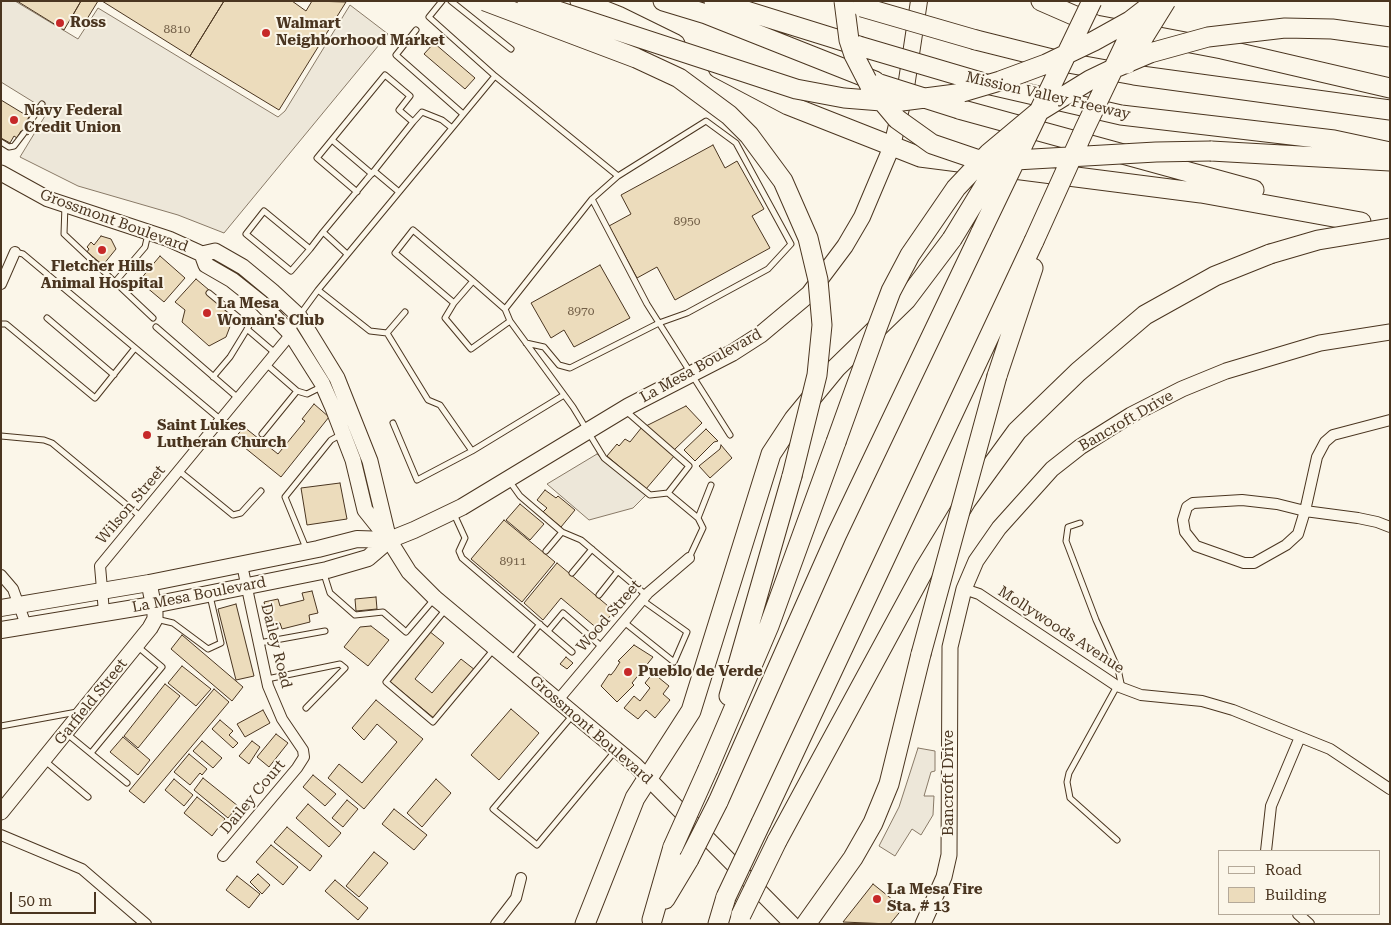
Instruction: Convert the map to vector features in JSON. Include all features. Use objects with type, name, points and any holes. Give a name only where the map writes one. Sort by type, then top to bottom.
[{"type":"highway","points":[[485,1],[636,58],[679,78],[729,115],[749,135],[783,181],[808,238],[818,280],[822,324],[818,375],[792,476],[708,769]]},
{"type":"highway","points":[[527,1],[796,89],[844,98],[894,102],[956,94],[1000,82],[1046,64],[1094,41],[1130,20],[1156,1]]},
{"type":"highway","points":[[580,1],[618,16],[664,38],[788,105],[920,157],[1201,192],[1390,229]]},
{"type":"highway","points":[[663,1],[706,14],[880,84],[959,109],[1318,208],[1361,222]]},
{"type":"highway","name":"Mission Valley Freeway","points":[[714,1],[981,82],[1121,115],[1334,140],[1390,152]]},
{"type":"highway","points":[[1041,1],[1096,24],[1222,49],[1390,88]]},
{"type":"highway","points":[[651,922],[689,859],[718,802],[837,534],[1092,1]]},
{"type":"highway","points":[[718,924],[726,897],[1145,1]]},
{"type":"highway","points":[[1085,128],[1166,1]]},
{"type":"highway","points":[[1390,110],[1134,75],[1068,63],[976,40],[850,3],[849,40],[854,55],[871,88],[897,119],[932,144],[976,159],[998,161],[1147,152],[1211,151],[1390,161]]},
{"type":"highway","points":[[651,922],[673,847],[770,626],[891,291],[910,255],[956,188],[989,153],[1038,112],[1090,80],[1158,51],[1208,37],[1285,28],[1332,30],[1390,37]]},
{"type":"highway","points":[[585,924],[635,798],[690,711],[771,454],[794,419],[824,383],[906,300],[952,240],[1007,149],[1050,90]]},
{"type":"highway","points":[[736,919],[924,570],[966,501],[1017,432],[1078,372],[1145,315],[1215,276],[1270,254],[1318,240],[1390,229]]},
{"type":"highway","points":[[806,924],[853,858],[873,823],[888,784],[921,654],[997,376],[1033,268],[1034,241]]},
{"type":"main road","name":"La Mesa Boulevard","points":[[1,630],[104,612],[154,612],[210,594],[323,571],[368,558],[388,540],[452,512],[624,409],[760,335],[808,294],[840,253],[858,224],[892,146],[910,63],[919,1]]},
{"type":"main road","name":"Grossmont Boulevard","points":[[1,173],[48,200],[169,239],[202,254],[215,251],[243,267],[299,316],[333,371],[354,418],[370,461],[388,540]]},
{"type":"main road","name":"Grossmont Boulevard","points":[[202,254],[206,265],[232,280],[261,303],[291,334],[323,386],[353,460],[365,510],[409,572],[434,598],[648,777],[792,924]]},
{"type":"main road","name":"Bancroft Drive","points":[[923,924],[944,877],[949,855],[950,647],[964,589],[976,561],[998,528],[1026,495],[1052,469],[1103,431],[1182,389],[1226,371],[1320,343],[1390,332]]},
{"type":"main road","name":"La Mesa Boulevard","points":[[1,608],[242,565],[307,552],[357,539],[388,540]]},
{"type":"main road","points":[[149,583],[154,612]]},
{"type":"main road","name":"Garfield Street","points":[[1,812],[136,645],[154,612]]},
{"type":"street","points":[[1,284],[15,252]]},
{"type":"street","name":"Wilson Street","points":[[104,612],[100,590],[100,566],[291,334]]},
{"type":"street","points":[[1390,420],[1333,435],[1326,442],[1318,457],[1305,511],[1298,534],[1286,545],[1254,563],[1244,563],[1201,549],[1191,542],[1183,526],[1185,513],[1193,503],[1242,500],[1277,504],[1305,511],[1358,518],[1377,522],[1390,528]]},
{"type":"street","name":"Wood Street","points":[[558,700],[644,598],[668,574],[689,558]]},
{"type":"street","name":"Dailey Road","points":[[242,565],[266,679],[282,719],[303,750],[304,757]]},
{"type":"street","points":[[1,575],[12,589],[26,625]]},
{"type":"street","name":"Mollywoods Avenue","points":[[964,589],[978,594],[1120,687],[1141,695],[1202,701],[1233,710],[1340,755],[1390,790]]},
{"type":"street","points":[[1266,850],[1271,806],[1300,737]]},
{"type":"street","name":"Dailey Court","points":[[223,856],[297,768],[304,757]]},
{"type":"street","points":[[1,835],[82,869],[144,923]]},
{"type":"street","points":[[496,924],[516,898],[521,878]]},
{"type":"street","points":[[1299,915],[1309,924]]},
{"type":"lane","points":[[442,1],[429,17],[495,76],[618,176]]},
{"type":"lane","points":[[451,1],[511,49]]},
{"type":"lane","points":[[416,30],[396,55],[463,114]]},
{"type":"lane","points":[[357,192],[316,158],[385,75],[410,96],[399,110],[414,122]]},
{"type":"lane","points":[[291,334],[299,316],[318,290],[495,76]]},
{"type":"lane","points":[[28,125],[42,104]]},
{"type":"lane","points":[[310,249],[264,211],[246,234],[291,271],[310,249],[357,192],[422,112],[442,120],[452,128]]},
{"type":"lane","points":[[505,309],[592,199],[618,176],[706,121],[736,143],[791,244],[768,269],[687,313],[659,323],[570,368],[559,365],[544,347],[526,343]]},
{"type":"lane","points":[[1,142],[9,147],[14,146],[24,132]]},
{"type":"lane","points":[[332,140],[399,192]]},
{"type":"lane","points":[[592,199],[647,304],[730,435]]},
{"type":"lane","points":[[64,205],[64,234],[153,318]]},
{"type":"lane","points":[[454,304],[395,252],[413,230],[505,309],[510,321],[564,395],[604,458],[650,495],[668,493],[689,466],[624,409]]},
{"type":"lane","points":[[115,282],[145,247],[149,232]]},
{"type":"lane","points":[[323,232],[347,254]]},
{"type":"lane","points":[[15,252],[23,254],[220,420]]},
{"type":"lane","points":[[473,281],[445,318],[471,349],[510,321]]},
{"type":"lane","points":[[318,290],[370,331],[387,333]]},
{"type":"lane","points":[[209,293],[249,326],[230,357],[213,377]]},
{"type":"lane","points":[[387,333],[405,312]]},
{"type":"lane","points":[[46,318],[114,374]]},
{"type":"lane","points":[[1,324],[6,324],[95,398],[135,348]]},
{"type":"lane","points":[[156,328],[238,398]]},
{"type":"lane","points":[[247,329],[276,353]]},
{"type":"lane","points":[[387,333],[428,400],[440,405],[472,452]]},
{"type":"lane","points":[[266,364],[297,391],[307,394],[323,386]]},
{"type":"lane","points":[[262,434],[297,391]]},
{"type":"lane","points":[[393,423],[417,480],[472,452],[564,395]]},
{"type":"lane","points":[[307,552],[303,537],[285,497],[332,440],[343,434]]},
{"type":"lane","points":[[1,436],[44,440],[52,443],[140,516]]},
{"type":"lane","points":[[179,470],[233,515],[241,513],[261,491]]},
{"type":"lane","points":[[508,479],[520,496],[562,532],[581,540],[618,571],[644,598],[687,632],[674,662],[624,622]]},
{"type":"lane","points":[[698,518],[711,485]]},
{"type":"lane","points":[[668,493],[698,518],[703,528],[689,558]]},
{"type":"lane","points":[[452,512],[465,538],[459,551],[462,558],[572,652]]},
{"type":"lane","points":[[1080,523],[1068,527],[1066,541],[1096,620],[1115,661],[1120,687],[1069,773],[1066,782],[1070,798],[1117,840]]},
{"type":"lane","points":[[546,551],[562,532]]},
{"type":"lane","points":[[572,573],[592,549]]},
{"type":"lane","points":[[323,571],[330,594],[355,615],[383,612],[406,632],[434,598]]},
{"type":"lane","points":[[599,596],[618,571]]},
{"type":"lane","points":[[154,612],[173,623],[208,650],[221,643],[210,594]]},
{"type":"lane","points":[[447,608],[386,682],[432,722],[494,648]]},
{"type":"lane","points":[[548,631],[562,613],[602,647]]},
{"type":"lane","points":[[510,661],[540,624]]},
{"type":"lane","points":[[258,643],[325,631]]},
{"type":"lane","points":[[91,753],[162,667],[136,645]]},
{"type":"lane","points":[[266,679],[340,664],[345,668],[306,708]]},
{"type":"lane","points":[[1,726],[84,710]]},
{"type":"lane","points":[[574,714],[493,809],[537,845],[616,750]]},
{"type":"lane","points":[[66,733],[127,783]]},
{"type":"lane","points":[[44,759],[88,797]]},
{"type":"shaded area","points":[[1,1],[15,1],[78,39],[98,8],[278,117],[285,111],[350,5],[388,34],[224,233],[178,215],[78,186],[20,157],[48,111],[1,82]]},
{"type":"shaded area","points":[[597,454],[646,495],[633,508],[589,520],[547,484]]},
{"type":"shaded area","points":[[918,748],[935,751],[935,771],[931,772],[924,796],[934,796],[933,815],[921,835],[912,829],[895,856],[879,846],[899,807]]},
{"type":"building","name":"Ross","points":[[17,1],[81,1],[64,30]]},
{"type":"building","points":[[81,1],[98,1],[87,19],[81,20],[73,15]]},
{"type":"building","points":[[102,1],[224,1],[190,56]]},
{"type":"building","name":"Walmart Neighborhood Market","points":[[224,1],[292,1],[306,11],[312,1],[346,2],[279,110],[190,56]]},
{"type":"building","points":[[434,43],[475,78],[465,89],[424,54]]},
{"type":"building","name":"Navy Federal Credit Union","points":[[1,100],[29,117],[25,123],[32,128],[28,135],[21,131],[17,138],[14,136],[10,143],[1,138]]},
{"type":"building","points":[[713,145],[725,168],[737,161],[764,209],[752,216],[770,248],[675,300],[657,267],[637,278],[609,226],[631,214],[621,195]]},
{"type":"building","name":"Fletcher Hills Animal Hospital","points":[[101,236],[111,239],[116,249],[103,265],[87,252],[89,249],[87,247],[91,242],[94,245]]},
{"type":"building","points":[[160,256],[185,278],[164,302],[139,281]]},
{"type":"building","points":[[600,265],[630,318],[574,347],[564,330],[551,338],[531,303]]},
{"type":"building","name":"La Mesa Woman's Club","points":[[196,279],[209,290],[206,294],[234,316],[226,337],[209,346],[182,322],[185,310],[175,302]]},
{"type":"building","points":[[314,404],[329,417],[281,477],[234,439],[244,427],[278,454],[305,421],[302,419]]},
{"type":"building","points":[[686,406],[702,423],[674,450],[646,426]]},
{"type":"building","points":[[642,427],[675,455],[646,489],[607,456],[617,444],[619,446],[625,439],[630,442]]},
{"type":"building","points":[[706,429],[718,441],[714,442],[695,461],[684,450]]},
{"type":"building","points":[[721,445],[732,458],[710,478],[699,466],[720,449]]},
{"type":"building","points":[[340,483],[347,519],[307,525],[301,488]]},
{"type":"building","points":[[545,490],[556,498],[558,496],[575,510],[561,527],[543,512],[547,508],[537,500]]},
{"type":"building","points":[[520,504],[544,524],[530,540],[506,520]]},
{"type":"building","points":[[504,520],[555,562],[522,602],[471,559]]},
{"type":"building","points":[[557,563],[614,611],[599,630],[561,598],[543,620],[524,603]]},
{"type":"building","points":[[312,591],[318,613],[309,615],[310,622],[282,629],[280,623],[270,625],[264,602],[278,599],[280,606],[304,600],[302,593]]},
{"type":"building","points":[[376,597],[377,609],[356,611],[355,599]]},
{"type":"building","points":[[236,604],[254,676],[236,680],[218,609]]},
{"type":"building","points":[[371,626],[389,640],[368,666],[344,647],[360,627]]},
{"type":"building","points":[[429,631],[444,643],[415,679],[432,693],[461,659],[475,670],[435,719],[388,680]]},
{"type":"building","points":[[182,635],[243,687],[232,701],[171,649]]},
{"type":"building","name":"Pueblo de Verde","points":[[634,645],[653,657],[632,683],[634,685],[617,702],[601,686],[609,674],[611,675],[615,670],[620,662],[618,661]]},
{"type":"building","points":[[566,657],[573,663],[567,669],[560,664]]},
{"type":"building","points":[[182,666],[211,689],[196,706],[168,683]]},
{"type":"building","name":"Pueblo de Verde","points":[[653,673],[669,686],[663,694],[670,700],[655,718],[646,710],[638,719],[624,708],[634,696],[640,701],[650,688],[645,683]]},
{"type":"building","points":[[165,684],[180,696],[138,748],[124,736]]},
{"type":"building","points":[[214,689],[229,702],[144,803],[129,791]]},
{"type":"building","points":[[376,700],[423,739],[364,809],[328,778],[339,764],[362,783],[397,742],[377,724],[364,740],[352,728]]},
{"type":"building","points":[[511,709],[539,733],[499,780],[471,755]]},
{"type":"building","points":[[263,710],[270,723],[245,737],[237,724]]},
{"type":"building","points":[[220,720],[233,731],[229,735],[238,743],[233,748],[212,729]]},
{"type":"building","points":[[276,734],[288,743],[269,767],[257,757]]},
{"type":"building","points":[[123,737],[150,760],[138,775],[110,752]]},
{"type":"building","points":[[202,741],[222,758],[213,768],[193,751]]},
{"type":"building","points":[[252,741],[260,747],[249,764],[239,756]]},
{"type":"building","points":[[189,754],[207,769],[202,775],[200,773],[190,785],[174,772]]},
{"type":"building","points":[[313,775],[336,794],[325,806],[303,787]]},
{"type":"building","points":[[203,778],[238,806],[228,818],[194,790]]},
{"type":"building","points":[[174,779],[193,795],[184,806],[165,790]]},
{"type":"building","points":[[436,779],[451,793],[422,827],[407,813]]},
{"type":"building","points":[[197,797],[225,819],[212,836],[184,813]]},
{"type":"building","points":[[347,800],[358,809],[343,827],[332,818]]},
{"type":"building","points":[[308,804],[341,833],[329,847],[296,818]]},
{"type":"building","points":[[394,809],[427,835],[414,850],[382,824]]},
{"type":"building","points":[[287,827],[322,856],[310,871],[274,842]]},
{"type":"building","points":[[271,845],[298,867],[283,885],[256,862]]},
{"type":"building","points":[[374,852],[388,863],[359,897],[346,886]]},
{"type":"building","points":[[258,874],[270,885],[262,894],[250,882]]},
{"type":"building","points":[[237,876],[260,894],[249,908],[226,890]]},
{"type":"building","points":[[335,880],[368,908],[358,920],[325,891]]},
{"type":"building","name":"La Mesa Fire Sta. # 13","points":[[873,884],[903,908],[890,924],[843,922]]},
{"type":"place","name":"Ross","points":[[60,23]]},
{"type":"place","name":"Walmart Neighborhood Market","points":[[266,33]]},
{"type":"place","name":"Navy Federal Credit Union","points":[[14,120]]},
{"type":"place","name":"Fletcher Hills Animal Hospital","points":[[102,250]]},
{"type":"place","name":"La Mesa Woman's Club","points":[[207,313]]},
{"type":"place","name":"Saint Lukes Lutheran Church","points":[[147,435]]},
{"type":"place","name":"Pueblo de Verde","points":[[628,672]]},
{"type":"place","name":"La Mesa Fire Sta. # 13","points":[[877,899]]}]
